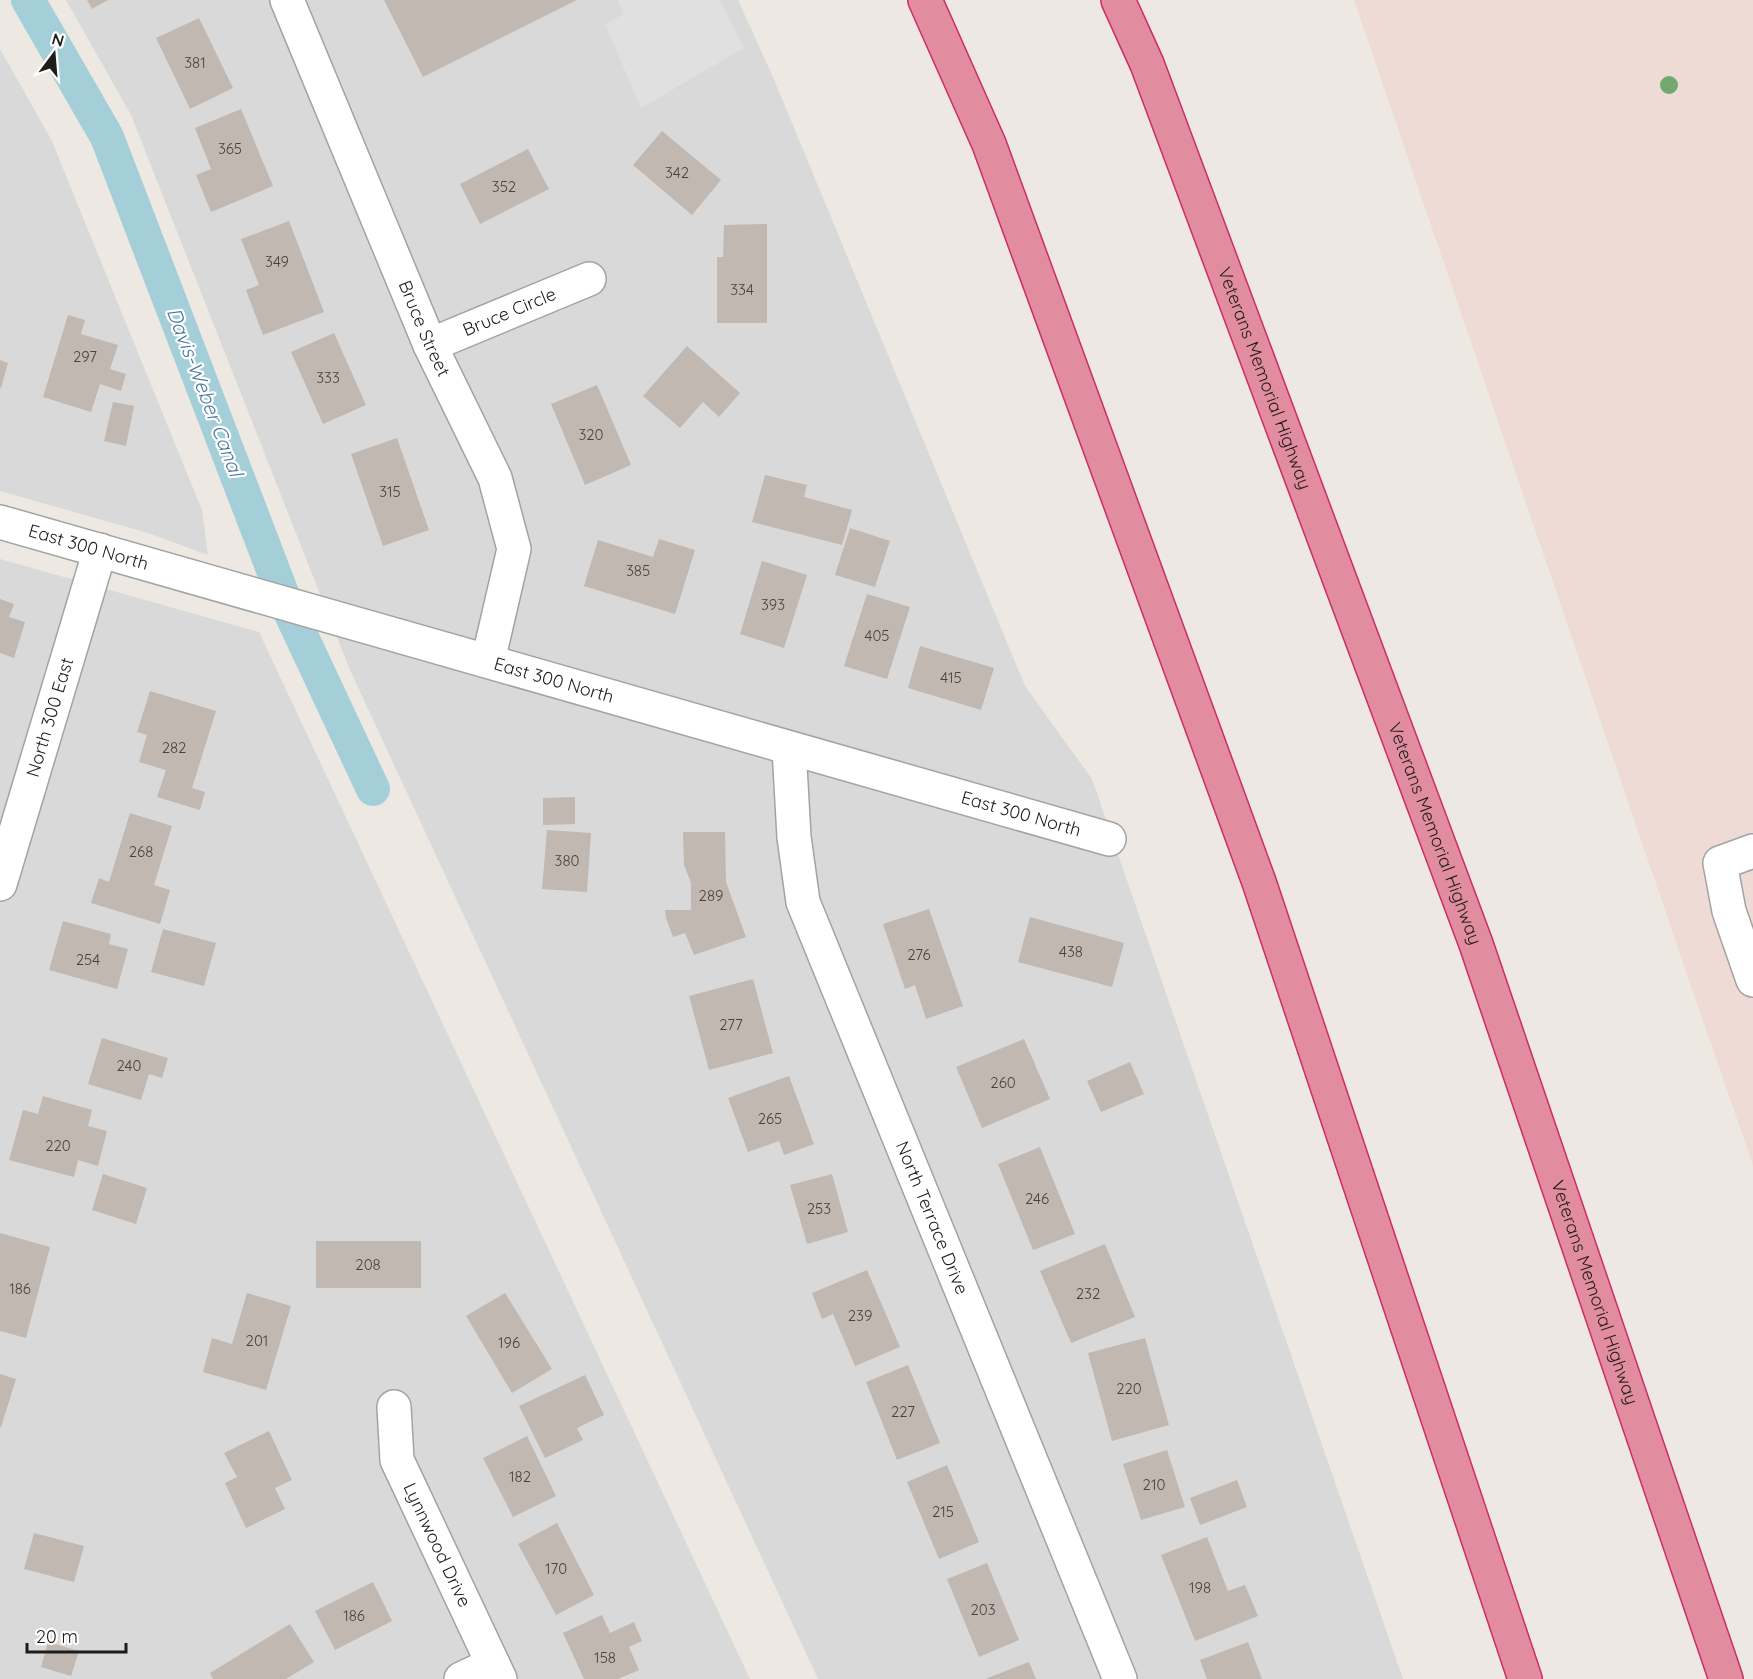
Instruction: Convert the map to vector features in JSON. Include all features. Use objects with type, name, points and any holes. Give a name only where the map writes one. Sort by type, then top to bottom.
[{"type":"highway","points":[[926,0],[988,144],[1259,882],[1525,1679]]},
{"type":"highway","name":"Veterans Memorial Highway","points":[[1118,0],[1147,64],[1476,944],[1726,1679]]},
{"type":"street","name":"Bruce Street","points":[[287,0],[430,345],[495,478],[514,549],[488,661]]},
{"type":"street","name":"Bruce Circle","points":[[430,345],[589,279]]},
{"type":"street","name":"East 300 North","points":[[0,522],[1109,839]]},
{"type":"street","name":"North 300 East","points":[[0,884],[10,814],[100,550]]},
{"type":"street","name":"North Terrace Drive","points":[[789,747],[794,837],[803,902],[1120,1679]]},
{"type":"street","points":[[1753,851],[1720,863],[1729,911],[1753,980]]},
{"type":"street","name":"Lynnwood Drive","points":[[393,1407],[397,1460],[496,1672]]},
{"type":"street","points":[[461,1679],[496,1672]]},
{"type":"shaded area","points":[[66,0],[738,0],[773,77],[1025,686],[1092,779],[1403,1679],[818,1679],[350,670],[131,115]]},
{"type":"shaded area","points":[[617,0],[720,0],[744,48],[641,108],[605,24],[624,14]]},
{"type":"shaded area","points":[[1354,0],[1753,0],[1753,1165],[1693,992]]},
{"type":"shaded area","points":[[0,49],[51,139],[202,510],[208,555],[148,533],[0,491]]},
{"type":"shaded area","points":[[0,559],[259,632],[750,1679],[0,1679]]},
{"type":"building","points":[[87,0],[108,0],[92,9]]},
{"type":"building","points":[[384,0],[577,0],[423,77]]},
{"type":"building","points":[[199,18],[233,88],[190,109],[156,38]]},
{"type":"building","points":[[241,109],[273,186],[211,212],[196,175],[211,169],[195,128]]},
{"type":"building","points":[[662,131],[721,180],[692,215],[633,165]]},
{"type":"building","points":[[528,149],[549,189],[480,224],[460,184]]},
{"type":"building","points":[[289,221],[324,312],[263,335],[246,290],[259,285],[241,239]]},
{"type":"building","points":[[767,224],[767,323],[717,323],[717,257],[723,257],[724,225]]},
{"type":"building","points":[[68,315],[85,320],[81,334],[118,345],[110,369],[126,374],[121,391],[100,384],[91,412],[43,397]]},
{"type":"building","points":[[334,333],[366,405],[323,424],[291,352]]},
{"type":"building","points":[[687,346],[740,393],[719,417],[703,402],[680,428],[643,396]]},
{"type":"building","points":[[0,360],[8,363],[1,388],[0,388]]},
{"type":"building","points":[[597,385],[631,465],[585,485],[551,404]]},
{"type":"building","points":[[113,402],[134,406],[126,446],[104,441]]},
{"type":"building","points":[[397,438],[429,530],[383,546],[351,454]]},
{"type":"building","points":[[765,475],[807,485],[804,497],[852,510],[842,545],[752,522]]},
{"type":"building","points":[[850,528],[890,541],[875,587],[835,575]]},
{"type":"building","points":[[659,539],[695,550],[675,614],[584,586],[598,540],[653,557]]},
{"type":"building","points":[[762,561],[807,575],[784,648],[740,634]]},
{"type":"building","points":[[867,594],[910,607],[887,679],[844,666]]},
{"type":"building","points":[[0,599],[14,604],[9,617],[25,622],[14,658],[0,653]]},
{"type":"building","points":[[920,646],[994,668],[981,710],[908,688]]},
{"type":"building","points":[[150,691],[216,711],[192,788],[205,792],[200,810],[157,797],[166,770],[139,762],[147,735],[137,732]]},
{"type":"building","points":[[575,797],[575,824],[543,825],[543,798]]},
{"type":"building","points":[[130,813],[172,826],[154,885],[170,890],[160,924],[91,903],[99,878],[109,882]]},
{"type":"building","points":[[547,830],[591,833],[587,892],[542,889]]},
{"type":"building","points":[[683,832],[725,832],[726,882],[746,937],[694,955],[685,933],[673,937],[665,910],[691,910],[691,883],[684,865]]},
{"type":"building","points":[[929,909],[963,1006],[926,1019],[915,985],[905,989],[883,924]]},
{"type":"building","points":[[1030,917],[1124,943],[1112,987],[1018,962]]},
{"type":"building","points":[[63,921],[111,934],[109,944],[128,949],[117,989],[49,970]]},
{"type":"building","points":[[163,929],[216,943],[204,986],[151,972]]},
{"type":"building","points":[[753,979],[773,1053],[709,1070],[689,996]]},
{"type":"building","points":[[102,1038],[168,1058],[162,1078],[149,1074],[141,1100],[88,1084]]},
{"type":"building","points":[[1024,1039],[1050,1099],[982,1128],[956,1067]]},
{"type":"building","points":[[1130,1062],[1144,1094],[1101,1112],[1087,1081]]},
{"type":"building","points":[[789,1076],[814,1144],[784,1155],[779,1141],[748,1152],[728,1098]]},
{"type":"building","points":[[43,1096],[92,1110],[88,1126],[107,1131],[98,1166],[78,1160],[74,1177],[9,1160],[23,1110],[38,1114]]},
{"type":"building","points":[[1040,1147],[1075,1234],[1033,1250],[998,1164]]},
{"type":"building","points":[[103,1174],[147,1188],[136,1224],[92,1210]]},
{"type":"building","points":[[832,1174],[848,1232],[807,1244],[790,1185]]},
{"type":"building","points":[[0,1233],[50,1247],[26,1338],[0,1331]]},
{"type":"building","points":[[316,1241],[421,1241],[421,1288],[316,1288]]},
{"type":"building","points":[[1105,1244],[1135,1317],[1071,1343],[1040,1271]]},
{"type":"building","points":[[867,1270],[900,1347],[855,1366],[833,1314],[822,1319],[812,1293]]},
{"type":"building","points":[[247,1293],[291,1306],[266,1390],[203,1372],[212,1338],[232,1344]]},
{"type":"building","points":[[505,1293],[552,1369],[512,1393],[466,1316]]},
{"type":"building","points":[[1145,1338],[1169,1425],[1112,1441],[1088,1353]]},
{"type":"building","points":[[908,1365],[940,1443],[897,1460],[866,1382]]},
{"type":"building","points":[[0,1374],[16,1379],[1,1427],[0,1427]]},
{"type":"building","points":[[585,1375],[604,1415],[577,1428],[583,1440],[545,1458],[519,1406]]},
{"type":"building","points":[[269,1431],[292,1480],[275,1488],[285,1509],[246,1528],[225,1483],[237,1477],[224,1453]]},
{"type":"building","points":[[527,1436],[556,1496],[513,1517],[483,1458]]},
{"type":"building","points":[[1167,1450],[1185,1507],[1141,1520],[1123,1464]]},
{"type":"building","points":[[947,1465],[979,1542],[939,1559],[907,1482]]},
{"type":"building","points":[[1237,1480],[1247,1507],[1200,1525],[1190,1498]]},
{"type":"building","points":[[557,1523],[594,1595],[556,1615],[518,1544]]},
{"type":"building","points":[[34,1533],[84,1546],[74,1582],[24,1569]]},
{"type":"building","points":[[1207,1537],[1228,1591],[1245,1585],[1258,1616],[1195,1641],[1161,1555]]},
{"type":"building","points":[[987,1563],[1019,1640],[979,1657],[947,1579]]},
{"type":"building","points":[[373,1582],[392,1621],[335,1650],[315,1611]]},
{"type":"building","points":[[602,1615],[610,1633],[634,1622],[642,1641],[629,1647],[639,1670],[618,1679],[584,1679],[563,1633]]},
{"type":"building","points":[[290,1624],[314,1662],[286,1679],[213,1679],[210,1673]]},
{"type":"building","points":[[48,1642],[79,1651],[71,1676],[41,1667]]},
{"type":"building","points":[[1248,1642],[1262,1679],[1207,1679],[1200,1660]]},
{"type":"building","points":[[1029,1662],[1036,1679],[985,1679]]},
{"type":"waterway","name":"Davis-Weber Canal","points":[[28,0],[107,137],[285,601],[373,789]]}]
